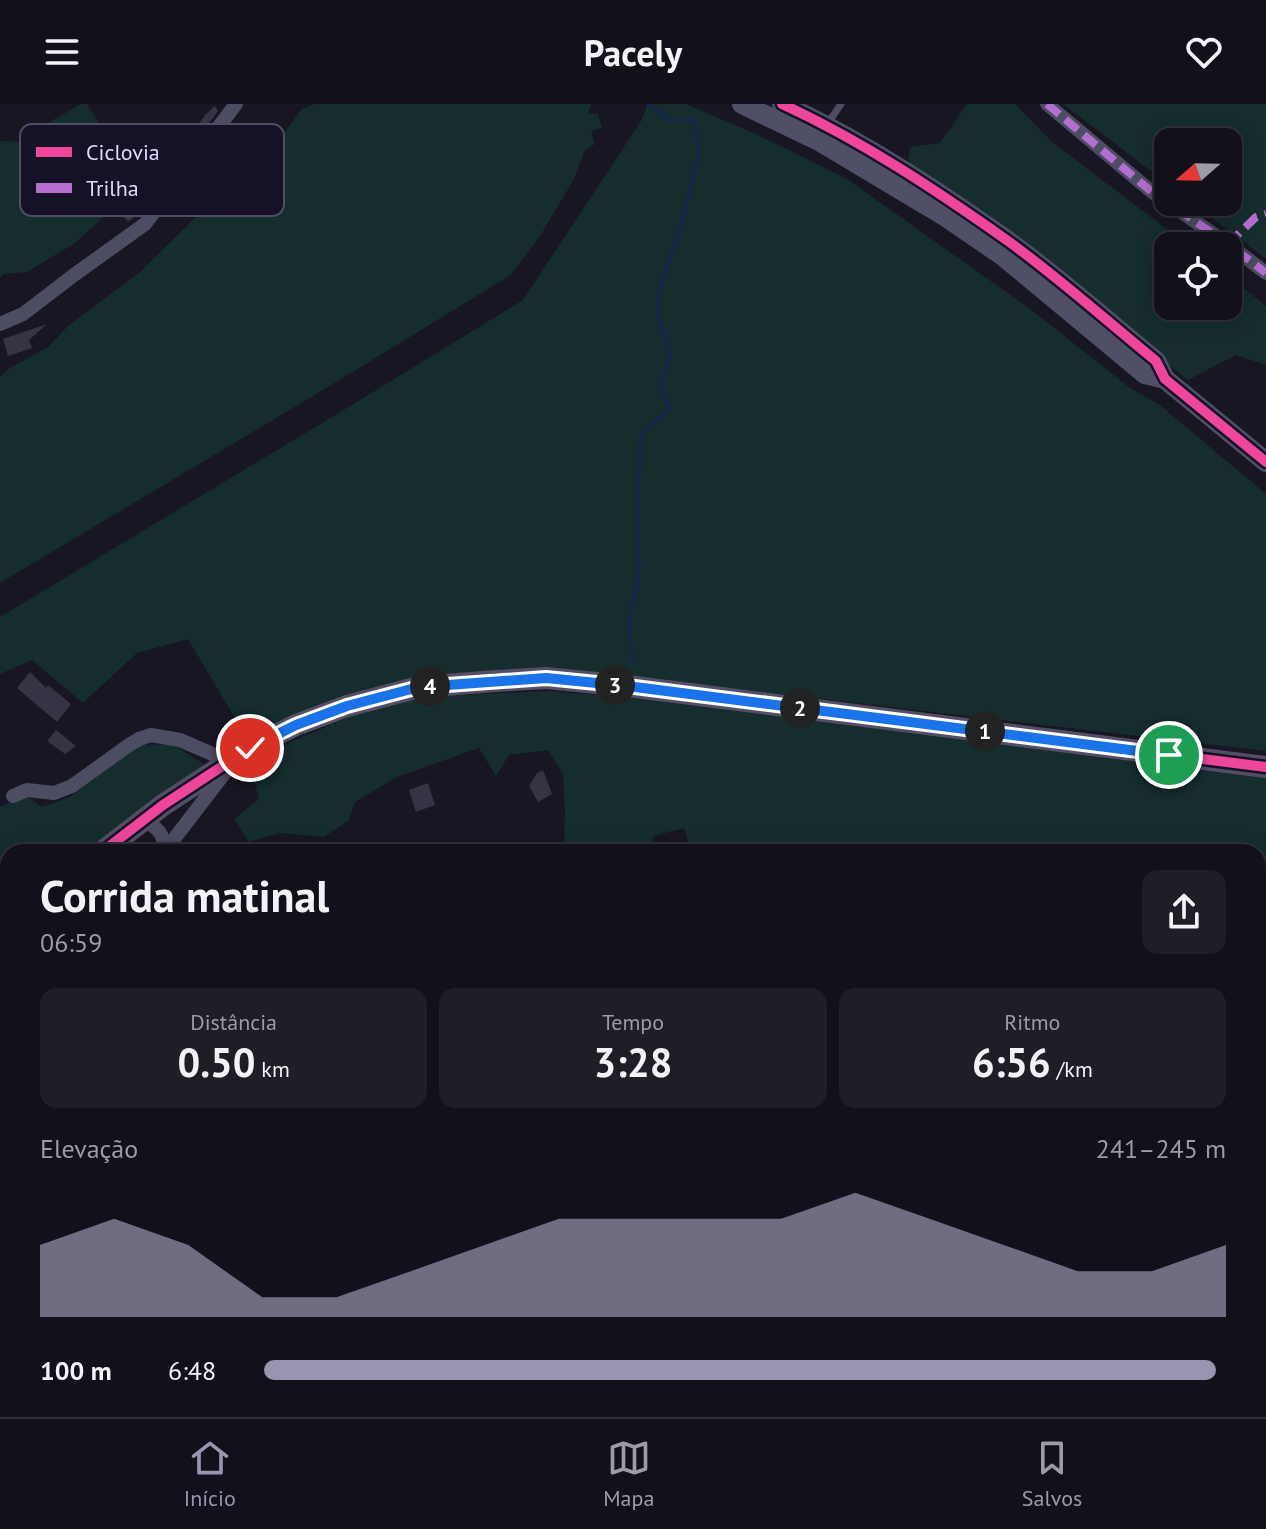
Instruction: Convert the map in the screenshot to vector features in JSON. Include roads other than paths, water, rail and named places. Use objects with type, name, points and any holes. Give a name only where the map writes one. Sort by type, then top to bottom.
[{"type":"main road","points":[[742,104],[819,141],[946,217],[1003,256],[1145,374],[1165,379]]},
{"type":"main road","points":[[782,104],[827,125],[889,162],[1009,242],[1156,361],[1165,379],[1266,462]]},
{"type":"main road","points":[[113,844],[163,805],[236,757],[296,725],[347,706],[419,687],[546,678],[1266,767]]},
{"type":"street","points":[[221,124],[236,104]]},
{"type":"street","points":[[1047,104],[1152,192],[1266,273]]},
{"type":"street","points":[[0,324],[23,314],[145,224],[151,216]]},
{"type":"street","points":[[13,796],[27,790],[54,793],[72,786],[139,739],[151,735],[180,740],[217,756],[236,757]]},
{"type":"street","points":[[171,844],[236,757]]},
{"type":"street","points":[[143,821],[161,831],[164,844]]},
{"type":"lane","points":[[827,125],[841,104]]},
{"type":"waterway","points":[[633,664],[629,624],[639,572],[641,435],[669,409],[661,384],[670,356],[657,312],[662,280],[679,235],[699,155],[694,120],[669,120],[648,104]]}]
